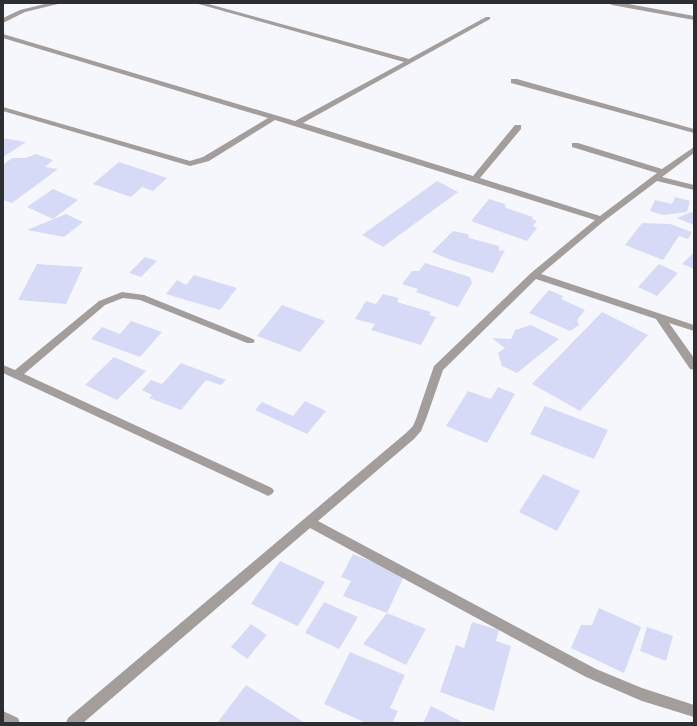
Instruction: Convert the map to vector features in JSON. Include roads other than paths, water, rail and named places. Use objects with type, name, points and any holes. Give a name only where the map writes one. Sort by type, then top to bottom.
[{"type":"street","points":[[3,21],[23,11],[59,3]]},
{"type":"street","points":[[198,3],[409,61]]},
{"type":"street","points":[[612,3],[694,18]]},
{"type":"street","points":[[296,124],[488,18]]},
{"type":"street","points":[[3,36],[296,124],[601,219]]},
{"type":"street","points":[[514,81],[694,130]]},
{"type":"street","points":[[3,109],[190,164],[206,159],[274,118]]},
{"type":"street","points":[[474,180],[518,127]]},
{"type":"street","points":[[575,146],[694,188]]},
{"type":"street","points":[[73,723],[410,436],[417,428],[421,419],[438,369],[534,275],[601,219],[694,149]]},
{"type":"street","points":[[534,275],[694,328]]},
{"type":"street","points":[[16,375],[102,303],[122,295],[141,297],[250,342]]},
{"type":"street","points":[[660,317],[694,366]]},
{"type":"street","points":[[3,368],[268,491]]},
{"type":"street","points":[[310,522],[591,673],[627,690],[666,703],[694,710]]},
{"type":"street","points":[[3,717],[13,723]]}]
